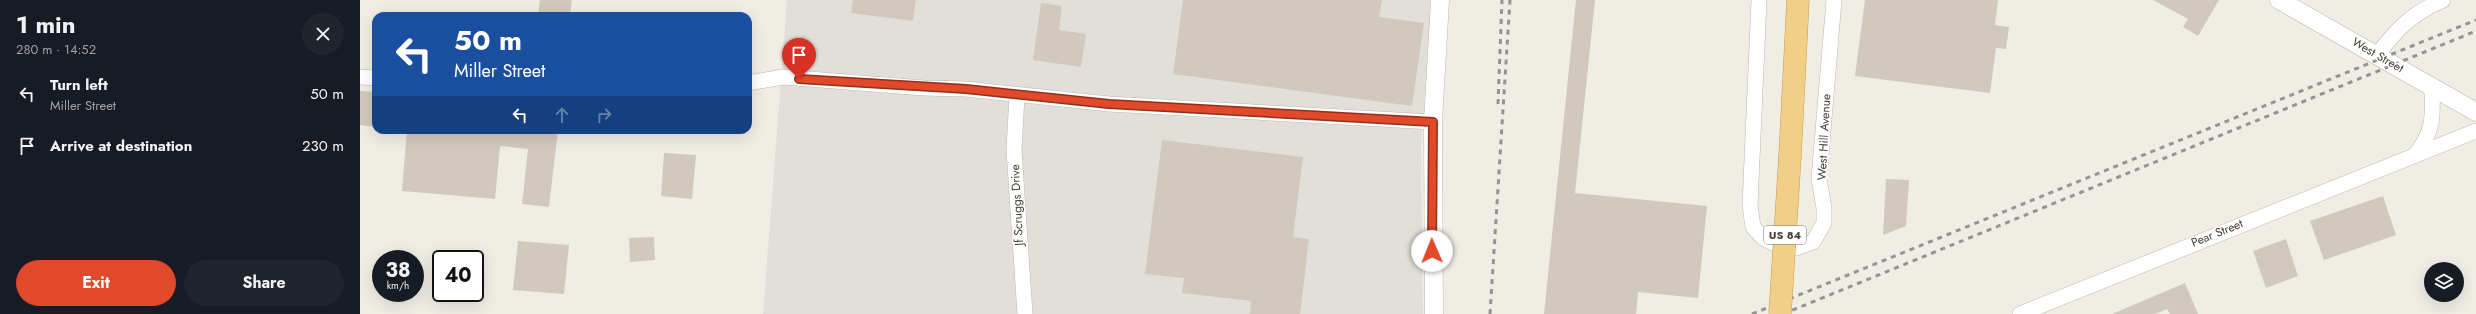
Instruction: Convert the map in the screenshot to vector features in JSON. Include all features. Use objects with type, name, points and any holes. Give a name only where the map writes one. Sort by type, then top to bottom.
[{"type":"highway","name":"US 84","points":[[1780,314],[1798,0]]},
{"type":"street","points":[[1434,314],[1433,122],[1440,0]]},
{"type":"street","name":"West Hill Avenue","points":[[1759,0],[1750,205],[1753,227],[1763,238],[1775,244],[1796,248],[1813,242],[1824,223],[1824,208],[1819,179],[1834,0]]},
{"type":"street","name":"West Street","points":[[2279,0],[2476,112]]},
{"type":"street","points":[[2377,55],[2416,7],[2442,0]]},
{"type":"street","points":[[360,77],[372,78]]},
{"type":"street","points":[[752,81],[784,77],[966,89],[1109,104],[1433,122]]},
{"type":"street","points":[[2415,155],[2427,139],[2431,127],[2432,88]]},
{"type":"street","name":"Jf Scruggs Drive","points":[[1017,95],[1014,150],[1025,314]]},
{"type":"street","name":"Pear Street","points":[[2020,314],[2476,131]]},
{"type":"shaded area","points":[[787,0],[1432,0],[1421,146],[1423,314],[763,314]]},
{"type":"building","points":[[540,0],[572,0],[570,12],[538,12]]},
{"type":"building","points":[[853,0],[916,0],[913,21],[851,13]]},
{"type":"building","points":[[1183,0],[1382,0],[1379,17],[1424,23],[1412,106],[1173,74]]},
{"type":"building","points":[[1576,0],[1595,0],[1575,193],[1707,206],[1698,298],[1638,292],[1636,314],[1544,314]]},
{"type":"building","points":[[1865,0],[1998,0],[1995,25],[2009,27],[2006,49],[1996,48],[1990,93],[1855,76]]},
{"type":"building","points":[[2153,0],[2219,0],[2198,36],[2183,27],[2188,19]]},
{"type":"building","points":[[1041,3],[1062,6],[1059,30],[1086,34],[1081,67],[1033,60]]},
{"type":"building","points":[[360,91],[372,92],[372,126],[360,125]]},
{"type":"building","points":[[407,134],[558,134],[549,207],[522,204],[528,149],[500,146],[495,199],[402,191]]},
{"type":"building","points":[[1162,140],[1303,157],[1293,237],[1309,239],[1300,314],[1250,314],[1251,301],[1182,293],[1184,278],[1145,274]]},
{"type":"building","points":[[664,153],[696,155],[692,199],[661,196]]},
{"type":"building","points":[[1886,179],[1909,180],[1906,226],[1883,235]]},
{"type":"building","points":[[2383,196],[2396,235],[2324,260],[2310,221]]},
{"type":"building","points":[[654,237],[655,260],[630,262],[629,238]]},
{"type":"building","points":[[2286,239],[2298,276],[2266,288],[2253,251]]},
{"type":"building","points":[[518,241],[569,245],[564,294],[513,290]]},
{"type":"building","points":[[2185,283],[2198,314],[2170,314],[2167,309],[2155,314],[2112,314]]},
{"type":"railway","points":[[1498,104],[1502,0]]},
{"type":"railway","points":[[1490,314],[1510,0]]},
{"type":"railway","points":[[1752,314],[2476,20]]},
{"type":"railway","points":[[1783,314],[2476,31]]},
{"type":"route","points":[[799,79],[924,88],[966,89],[1109,104],[1433,122],[1432,251]]}]
